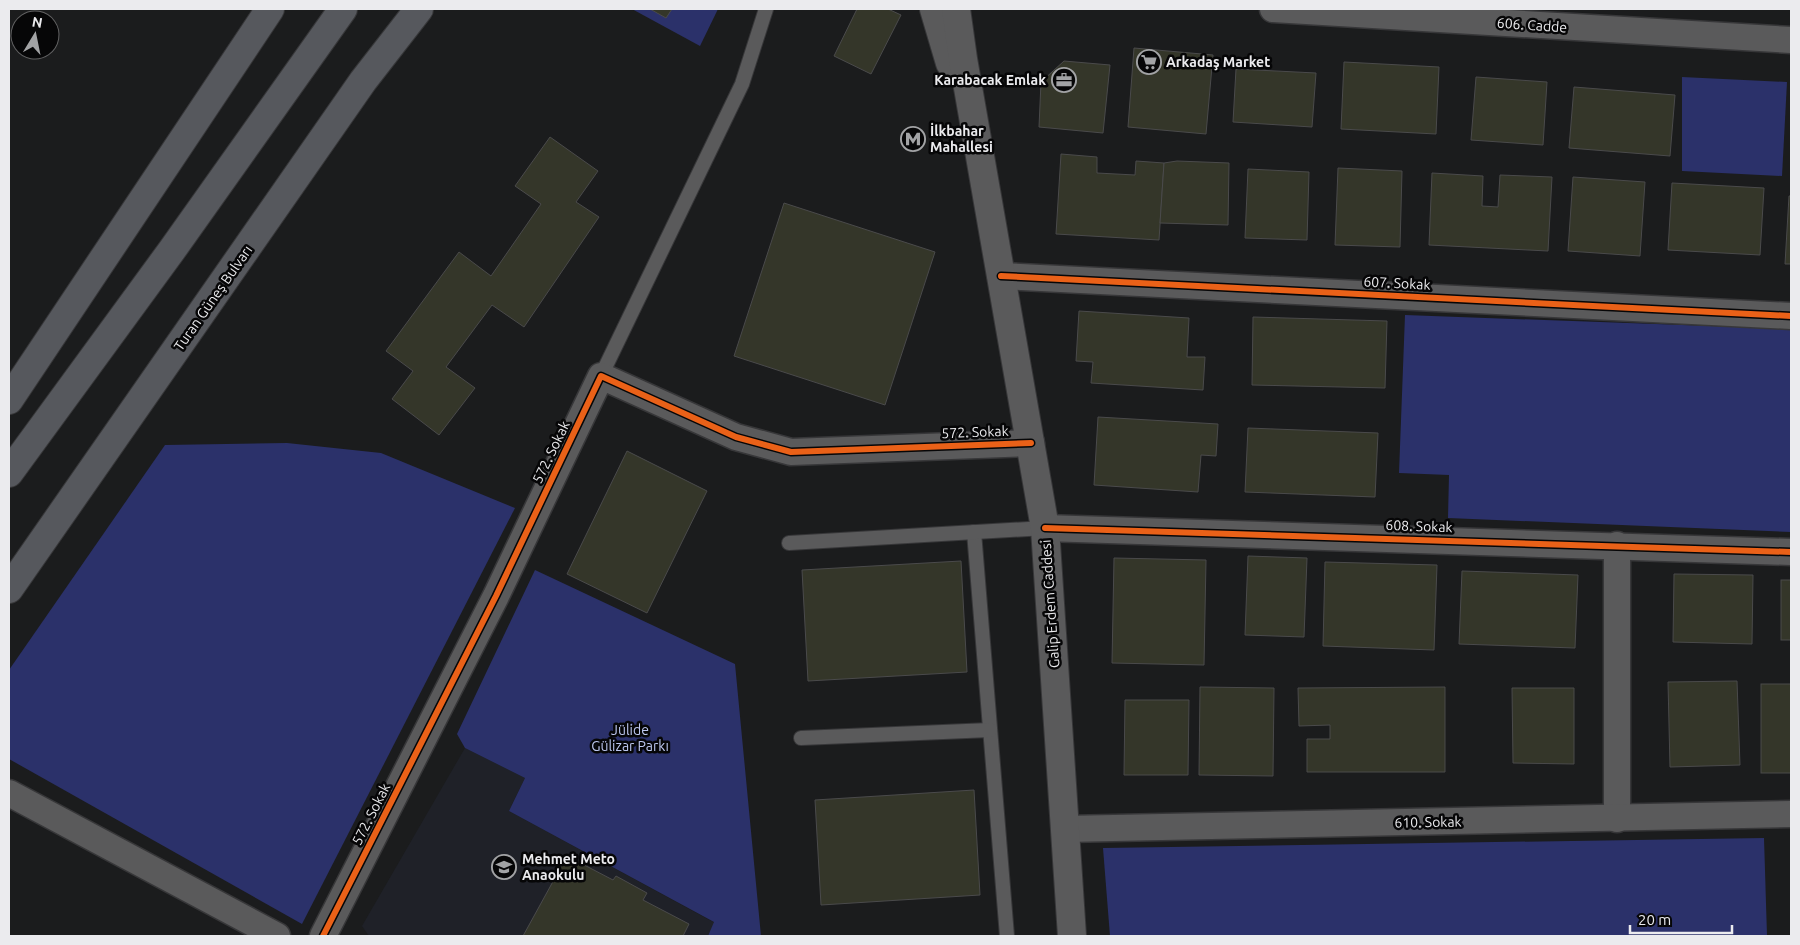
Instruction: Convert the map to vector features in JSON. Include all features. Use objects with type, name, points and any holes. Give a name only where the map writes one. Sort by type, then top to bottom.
[{"type":"main road","points":[[9,400],[270,9]]},
{"type":"main road","points":[[9,472],[166,258],[343,9]]},
{"type":"main road","name":"Turan Güneş Bulvarı","points":[[9,589],[362,81],[419,9]]},
{"type":"main road","name":"Galip Erdem Caddesi","points":[[934,9],[951,65],[1001,276]]},
{"type":"main road","name":"Galip Erdem Caddesi","points":[[956,9],[963,59],[1045,528],[1072,936]]},
{"type":"street","name":"606. Cadde","points":[[1273,9],[1791,40]]},
{"type":"street","name":"607. Sokak","points":[[1001,276],[1791,316]]},
{"type":"street","name":"572. Sokak","points":[[323,936],[496,596],[601,376],[736,437],[791,452],[1031,443]]},
{"type":"street","name":"608. Sokak","points":[[1045,528],[1791,552]]},
{"type":"street","points":[[1616,545],[1617,819]]},
{"type":"street","points":[[9,793],[277,936]]},
{"type":"street","name":"610. Sokak","points":[[1065,829],[1791,814]]},
{"type":"lane","points":[[601,376],[742,84],[766,9]]},
{"type":"lane","points":[[789,544],[1045,528]]},
{"type":"lane","points":[[974,532],[1007,936]]},
{"type":"lane","points":[[801,738],[990,730]]},
{"type":"shaded area","name":"Mehmet Meto Anaokulu","points":[[465,748],[525,778],[509,811],[715,923],[708,936],[369,936],[362,926]]},
{"type":"green space","points":[[632,9],[718,9],[700,46]]},
{"type":"green space","points":[[1682,77],[1787,82],[1782,176],[1682,171]]},
{"type":"green space","points":[[1405,315],[1791,329],[1791,532],[1448,518],[1449,475],[1399,473]]},
{"type":"green space","points":[[287,443],[381,453],[515,508],[302,924],[9,759],[9,670],[165,445]]},
{"type":"green space","name":"Jülide Gülizar Parkı","points":[[535,570],[735,664],[761,936],[708,936],[714,922],[509,811],[525,778],[465,748],[457,734]]},
{"type":"green space","points":[[1764,838],[1767,936],[1110,936],[1103,848]]},
{"type":"building","points":[[650,9],[672,9],[666,18]]},
{"type":"building","points":[[857,9],[888,9],[901,15],[871,74],[834,56]]},
{"type":"building","points":[[1134,48],[1213,55],[1206,134],[1128,127]]},
{"type":"building","points":[[1064,61],[1110,65],[1103,133],[1039,127],[1041,82]]},
{"type":"building","points":[[1344,62],[1439,67],[1436,134],[1341,129]]},
{"type":"building","points":[[1236,69],[1316,73],[1312,127],[1233,122]]},
{"type":"building","points":[[1476,77],[1547,82],[1543,145],[1471,140]]},
{"type":"building","points":[[1574,87],[1675,95],[1670,156],[1569,148]]},
{"type":"building","points":[[550,137],[598,171],[576,202],[599,217],[524,327],[492,305],[446,367],[475,388],[439,435],[392,399],[413,371],[386,351],[459,252],[491,276],[541,204],[515,186]]},
{"type":"building","points":[[1061,154],[1097,157],[1097,173],[1135,175],[1136,161],[1164,163],[1159,240],[1056,234]]},
{"type":"building","points":[[1177,161],[1229,163],[1228,225],[1160,223],[1164,163]]},
{"type":"building","points":[[1338,168],[1402,171],[1400,247],[1335,245]]},
{"type":"building","points":[[1248,169],[1309,172],[1307,240],[1245,238]]},
{"type":"building","points":[[1432,173],[1483,176],[1482,206],[1498,207],[1500,175],[1552,177],[1548,251],[1429,245]]},
{"type":"building","points":[[1573,177],[1645,182],[1640,256],[1568,251]]},
{"type":"building","points":[[1672,183],[1764,188],[1760,255],[1668,250]]},
{"type":"building","points":[[1789,196],[1791,196],[1791,264],[1785,264]]},
{"type":"building","points":[[784,203],[935,252],[885,405],[734,356]]},
{"type":"building","points":[[1079,311],[1189,318],[1187,357],[1205,357],[1203,390],[1091,383],[1093,362],[1076,361]]},
{"type":"building","points":[[1253,317],[1387,321],[1385,388],[1252,385]]},
{"type":"building","points":[[1098,417],[1218,424],[1216,456],[1201,455],[1198,492],[1094,485]]},
{"type":"building","points":[[1248,428],[1378,433],[1375,497],[1245,492]]},
{"type":"building","points":[[627,451],[707,491],[647,613],[567,574]]},
{"type":"building","points":[[1248,556],[1307,558],[1304,637],[1245,635]]},
{"type":"building","points":[[1114,558],[1206,560],[1204,665],[1112,663]]},
{"type":"building","points":[[961,561],[967,672],[808,681],[802,570]]},
{"type":"building","points":[[1325,562],[1437,565],[1434,650],[1323,646]]},
{"type":"building","points":[[1462,571],[1578,575],[1575,648],[1459,644]]},
{"type":"building","points":[[1674,574],[1753,575],[1752,644],[1673,642]]},
{"type":"building","points":[[1781,580],[1791,580],[1791,640],[1781,640]]},
{"type":"building","points":[[1737,681],[1740,765],[1670,767],[1668,682]]},
{"type":"building","points":[[1761,684],[1791,684],[1791,773],[1761,773]]},
{"type":"building","points":[[1200,687],[1274,688],[1273,776],[1199,775]]},
{"type":"building","points":[[1445,687],[1445,772],[1307,772],[1307,739],[1330,739],[1330,725],[1299,726],[1298,688]]},
{"type":"building","points":[[1512,688],[1574,688],[1574,764],[1513,763]]},
{"type":"building","points":[[1125,700],[1189,700],[1188,775],[1124,775]]},
{"type":"building","points":[[974,790],[980,895],[821,905],[815,800]]},
{"type":"building","points":[[567,856],[613,880],[616,876],[647,893],[643,900],[689,924],[683,936],[523,936]]},
{"type":"cycle path","points":[[1001,276],[1791,316]]},
{"type":"cycle path","points":[[323,936],[496,596],[601,376],[736,437],[791,452],[1031,443]]},
{"type":"cycle path","points":[[1045,528],[1791,552]]},
{"type":"place","name":"Arkadaş Market","points":[[1149,62]]},
{"type":"place","name":"Karabacak Emlak","points":[[1064,80]]},
{"type":"place","name":"İlkbahar Mahallesi","points":[[913,139]]},
{"type":"place","name":"Mehmet Meto Anaokulu","points":[[504,867]]}]
